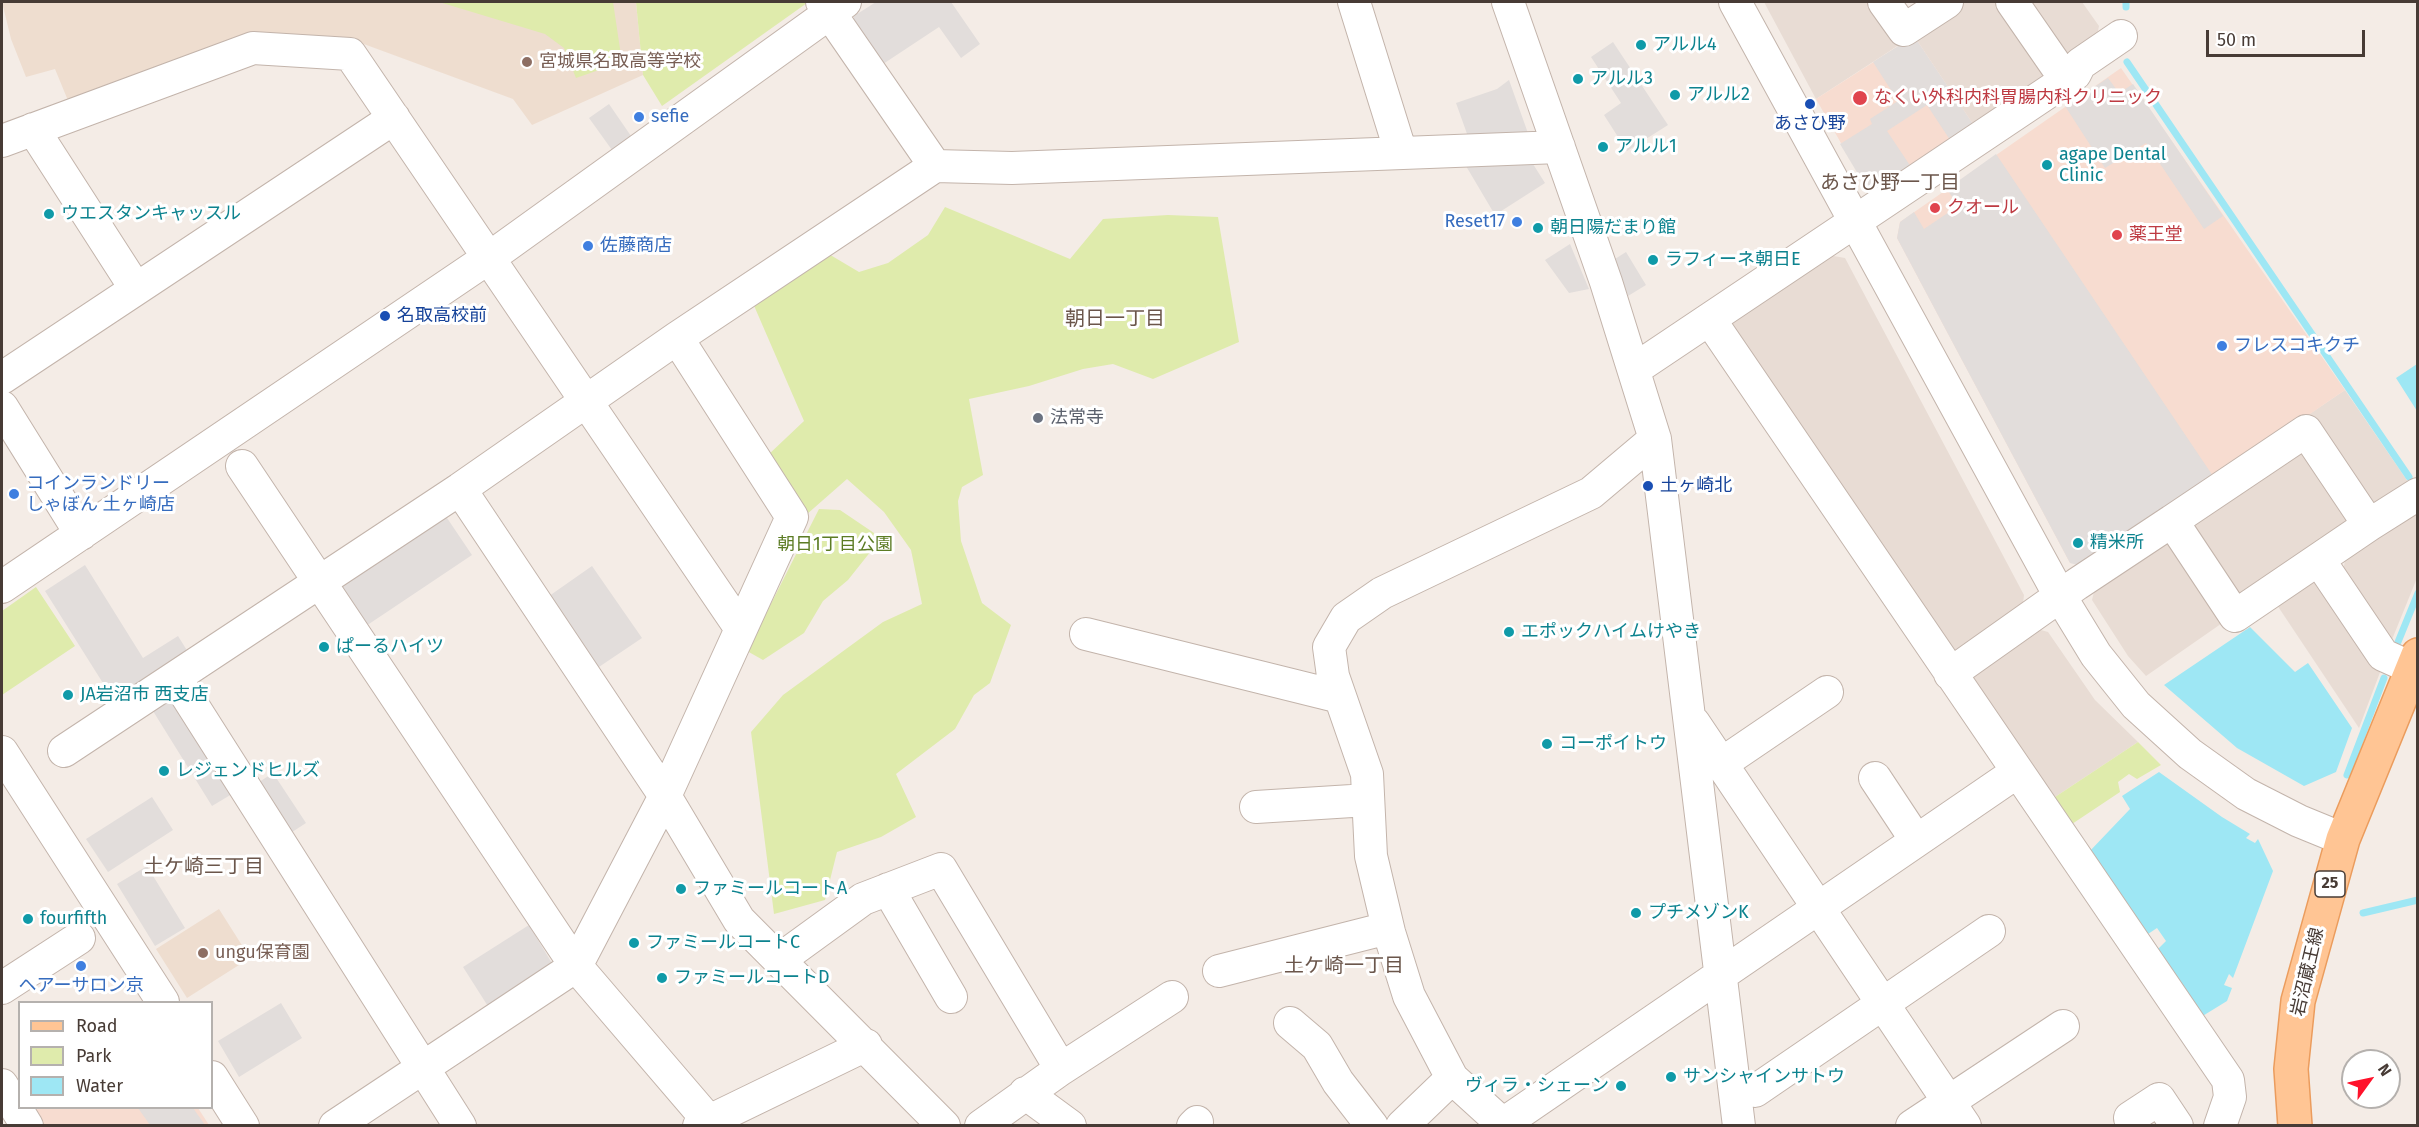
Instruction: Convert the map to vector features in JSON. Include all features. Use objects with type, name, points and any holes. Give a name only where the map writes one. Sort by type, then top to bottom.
[{"type":"main road","name":"岩沼蔵王線","points":[[2295,1125],[2291,1069],[2298,1001],[2343,838],[2415,661]]},
{"type":"street","points":[[1354,2],[1401,153]]},
{"type":"street","points":[[1735,2],[2060,596],[2097,655],[2136,705],[2190,754],[2246,794],[2299,821],[2343,838]]},
{"type":"street","points":[[1884,2],[1904,30],[1947,2]]},
{"type":"street","points":[[2012,2],[2066,80]]},
{"type":"street","points":[[2,587],[488,259],[832,5],[935,166]]},
{"type":"street","points":[[1519,7],[1559,147],[1635,369],[1655,440],[1719,974],[1739,1111]]},
{"type":"street","points":[[1635,369],[2075,74],[2080,64],[2121,36]]},
{"type":"street","points":[[2,141],[253,48],[350,54],[741,628]]},
{"type":"street","points":[[2,378],[394,118]]},
{"type":"street","points":[[33,129],[136,289]]},
{"type":"street","points":[[64,751],[460,489],[677,338],[935,166],[1012,168],[1559,147]]},
{"type":"street","points":[[1710,320],[2228,1080],[2230,1097],[2220,1125]]},
{"type":"street","points":[[335,1125],[576,966],[665,796],[792,517],[677,338]]},
{"type":"street","points":[[2,407],[81,534]]},
{"type":"street","points":[[1950,674],[2060,596],[2306,430],[2369,525]]},
{"type":"street","points":[[1655,440],[1591,493],[1427,569],[1382,593],[1346,618],[1329,647],[1333,676],[1367,774],[1371,856],[1388,928],[1409,996],[1452,1078],[1504,1125],[1719,974],[2017,772]]},
{"type":"street","points":[[242,466],[576,966],[707,1123],[866,1045]]},
{"type":"street","points":[[460,489],[665,796],[740,920],[944,1125]]},
{"type":"street","points":[[2172,521],[2235,616],[2418,494]]},
{"type":"street","points":[[2319,560],[2383,655],[2415,661]]},
{"type":"street","points":[[1086,634],[1340,697]]},
{"type":"street","points":[[176,679],[460,1125]]},
{"type":"street","points":[[1721,764],[1827,692]]},
{"type":"street","points":[[1690,717],[1882,1005],[1957,1113]]},
{"type":"street","points":[[2,752],[162,1001]]},
{"type":"street","points":[[1875,778],[1916,840]]},
{"type":"street","points":[[1256,807],[1368,800]]},
{"type":"street","points":[[780,960],[863,899],[940,869],[1061,1069]]},
{"type":"street","points":[[888,889],[951,997]]},
{"type":"street","points":[[1219,970],[1388,928]]},
{"type":"street","points":[[1739,1111],[1755,1091],[1989,931]]},
{"type":"street","points":[[2,988],[79,938]]},
{"type":"street","points":[[981,1125],[1025,1093],[1172,997]]},
{"type":"street","points":[[1290,1023],[1317,1046],[1338,1082],[1372,1125]]},
{"type":"street","points":[[1912,1125],[1957,1113],[2063,1026]]},
{"type":"street","points":[[1402,1125],[1452,1078]]},
{"type":"street","points":[[213,1079],[243,1125]]},
{"type":"street","points":[[2,1085],[27,1125]]},
{"type":"street","points":[[1025,1093],[1070,1125]]},
{"type":"street","points":[[2130,1118],[2159,1099],[2177,1125]]},
{"type":"shaded area","name":"宮城県名取高等学校","points":[[2,2],[636,2],[643,75],[532,125],[513,99],[361,43],[262,33],[69,103],[55,69],[26,77],[11,39]]},
{"type":"shaded area","points":[[876,2],[951,2],[980,44],[961,58],[939,27],[880,66],[853,25],[854,16]]},
{"type":"shaded area","points":[[1764,2],[1874,2],[1902,43],[1816,99]]},
{"type":"shaded area","points":[[1965,2],[2003,2],[2046,64],[2044,82],[1975,127],[1914,36]]},
{"type":"shaded area","points":[[2027,2],[2082,2],[2099,26],[2095,45],[2076,56],[2060,51]]},
{"type":"shaded area","points":[[1914,36],[1975,127],[1879,193],[1867,189],[1816,99]]},
{"type":"shaded area","points":[[1914,36],[1975,127],[1952,143],[1927,105],[1887,131],[1913,170],[1879,193],[1867,189],[1840,144],[1872,124],[1870,119],[1898,101],[1873,62]]},
{"type":"shaded area","points":[[1613,42],[1668,125],[1627,151],[1604,115],[1621,103],[1591,57]]},
{"type":"shaded area","points":[[2121,68],[2345,390],[2215,479],[2070,563],[1897,238],[1900,222]]},
{"type":"shaded area","points":[[2108,78],[2119,93],[2133,84],[2223,216],[2204,229],[2146,143],[2105,168],[2065,106]]},
{"type":"shaded area","points":[[1509,80],[1529,136],[1471,145],[1456,103],[1497,89]]},
{"type":"shaded area","points":[[609,104],[631,136],[612,150],[589,118]]},
{"type":"shaded area","points":[[1996,154],[2215,479],[2085,567],[2070,563],[1897,238],[1900,222],[1914,212],[1924,229],[1958,206],[1947,189]]},
{"type":"shaded area","points":[[1533,164],[1545,183],[1495,215],[1466,166]]},
{"type":"shaded area","points":[[1570,244],[1589,289],[1569,293],[1545,260]]},
{"type":"shaded area","points":[[1626,252],[1646,285],[1628,296],[1615,259]]},
{"type":"shaded area","points":[[1828,255],[1845,258],[2024,595],[2022,612],[1961,654],[1946,650],[1731,334],[1733,318]]},
{"type":"shaded area","points":[[2345,390],[2413,489],[2368,506],[2308,415]]},
{"type":"shaded area","points":[[2306,443],[2354,514],[2349,532],[2250,595],[2234,593],[2193,534],[2199,515]]},
{"type":"shaded area","points":[[2417,507],[2417,578],[2391,642],[2343,572],[2346,554]]},
{"type":"shaded area","points":[[445,515],[472,555],[360,630],[334,590]]},
{"type":"shaded area","points":[[2161,540],[2178,542],[2228,619],[2146,676],[2128,656],[2092,600],[2096,584]]},
{"type":"shaded area","points":[[85,565],[143,658],[178,636],[193,660],[118,707],[45,591]]},
{"type":"shaded area","points":[[592,566],[642,638],[590,673],[542,601]]},
{"type":"shaded area","points":[[2318,573],[2382,667],[2359,728],[2275,602]]},
{"type":"shaded area","points":[[2034,628],[2048,632],[2095,700],[2138,742],[2049,801],[1969,684],[1973,670]]},
{"type":"shaded area","points":[[173,699],[232,794],[212,806],[153,711]]},
{"type":"shaded area","points":[[273,773],[306,823],[286,836],[253,786]]},
{"type":"shaded area","points":[[152,797],[173,830],[108,872],[86,839]]},
{"type":"shaded area","points":[[147,866],[185,928],[155,946],[117,884]]},
{"type":"shaded area","name":"ungu保育園","points":[[219,909],[250,958],[187,998],[156,949]]},
{"type":"shaded area","points":[[529,925],[556,970],[491,1011],[463,967]]},
{"type":"shaded area","points":[[281,1003],[302,1038],[239,1077],[218,1041]]},
{"type":"shaded area","points":[[28,1109],[199,1109],[209,1125],[39,1125]]},
{"type":"shaded area","points":[[139,1109],[194,1109],[205,1125],[150,1125]]},
{"type":"green space","points":[[439,2],[613,2],[622,62],[576,78],[564,48],[545,34]]},
{"type":"green space","points":[[636,2],[807,3],[662,106],[643,75]]},
{"type":"green space","points":[[945,207],[1070,259],[1103,219],[1168,215],[1218,217],[1239,342],[1153,379],[1113,364],[1083,369],[1029,386],[969,399],[983,475],[962,487],[958,501],[961,541],[982,603],[1011,625],[990,683],[974,695],[955,729],[896,774],[916,817],[881,837],[837,852],[825,900],[774,914],[751,732],[783,695],[883,622],[922,604],[911,550],[884,512],[847,479],[806,515],[767,456],[804,421],[752,301],[827,253],[859,272],[888,263],[928,235]]},
{"type":"green space","name":"朝日1丁目公園","points":[[819,509],[840,510],[874,533],[875,546],[848,580],[823,601],[804,633],[763,660],[747,651]]},
{"type":"green space","points":[[36,587],[75,646],[2,695],[2,611]]},
{"type":"green space","points":[[2138,742],[2161,765],[2137,779],[2129,774],[2118,782],[2120,792],[2072,824],[2068,818],[2063,822],[2049,801]]},
{"type":"water","points":[[2417,364],[2417,411],[2396,378]]},
{"type":"water","points":[[2250,627],[2295,672],[2308,663],[2352,728],[2336,772],[2304,786],[2237,748],[2164,685]]},
{"type":"water","points":[[2159,772],[2250,834],[2246,838],[2255,843],[2258,839],[2273,871],[2233,978],[2229,974],[2224,985],[2232,988],[2227,1001],[2201,1017],[2156,951],[2166,941],[2157,928],[2145,936],[2088,853],[2130,809],[2122,796]]},
{"type":"waterway","points":[[2126,2],[2126,7]]},
{"type":"waterway","points":[[2127,62],[2409,477]]},
{"type":"waterway","points":[[2398,642],[2418,593]]},
{"type":"waterway","points":[[2347,775],[2384,678]]},
{"type":"waterway","points":[[2363,913],[2418,900]]},
{"type":"place","name":"アルル4","points":[[1641,45]]},
{"type":"place","name":"宮城県名取高等学校","points":[[527,62]]},
{"type":"place","name":"アルル3","points":[[1578,79]]},
{"type":"place","name":"アルル2","points":[[1675,95]]},
{"type":"place","name":"なくい外科内科胃腸内科クリニック","points":[[1860,98]]},
{"type":"place","name":"あさひ野","points":[[1810,104]]},
{"type":"place","name":"sefie","points":[[639,117]]},
{"type":"place","name":"アルル1","points":[[1603,147]]},
{"type":"place","name":"agape Dental Clinic","points":[[2047,165]]},
{"type":"place","name":"クオール","points":[[1935,208]]},
{"type":"place","name":"ウエスタンキャッスル","points":[[49,214]]},
{"type":"place","name":"Reset17","points":[[1517,222]]},
{"type":"place","name":"朝日陽だまり館","points":[[1538,228]]},
{"type":"place","name":"薬王堂","points":[[2117,235]]},
{"type":"place","name":"佐藤商店","points":[[588,246]]},
{"type":"place","name":"ラフィーネ朝日E","points":[[1653,260]]},
{"type":"place","name":"名取高校前","points":[[385,316]]},
{"type":"place","name":"フレスコキクチ","points":[[2222,346]]},
{"type":"place","name":"法常寺","points":[[1038,418]]},
{"type":"place","name":"土ヶ崎北","points":[[1648,486]]},
{"type":"place","name":"コインランドリー しゃぼん 土ヶ崎店","points":[[14,494]]},
{"type":"place","name":"精米所","points":[[2078,543]]},
{"type":"place","name":"エポックハイムけやき","points":[[1509,632]]},
{"type":"place","name":"ぱーるハイツ","points":[[324,647]]},
{"type":"place","name":"JA岩沼市 西支店","points":[[68,695]]},
{"type":"place","name":"コーポイトウ","points":[[1547,744]]},
{"type":"place","name":"レジェンドヒルズ","points":[[164,771]]},
{"type":"place","name":"ファミールコートA","points":[[681,889]]},
{"type":"place","name":"プチメゾンK","points":[[1636,913]]},
{"type":"place","name":"fourfifth","points":[[28,919]]},
{"type":"place","name":"ファミールコートC","points":[[634,943]]},
{"type":"place","name":"ungu保育園","points":[[203,953]]},
{"type":"place","name":"ヘアーサロン京","points":[[81,966]]},
{"type":"place","name":"ファミールコートD","points":[[662,978]]},
{"type":"place","name":"サンシャインサトウ","points":[[1671,1077]]},
{"type":"place","name":"ヴィラ・シェーン","points":[[1621,1086]]},
{"type":"district","name":"あさひ野一丁目","points":[[1890,183]]},
{"type":"district","name":"朝日一丁目","points":[[1115,319]]},
{"type":"district","name":"土ケ崎三丁目","points":[[204,867]]},
{"type":"district","name":"土ケ崎一丁目","points":[[1344,966]]}]
